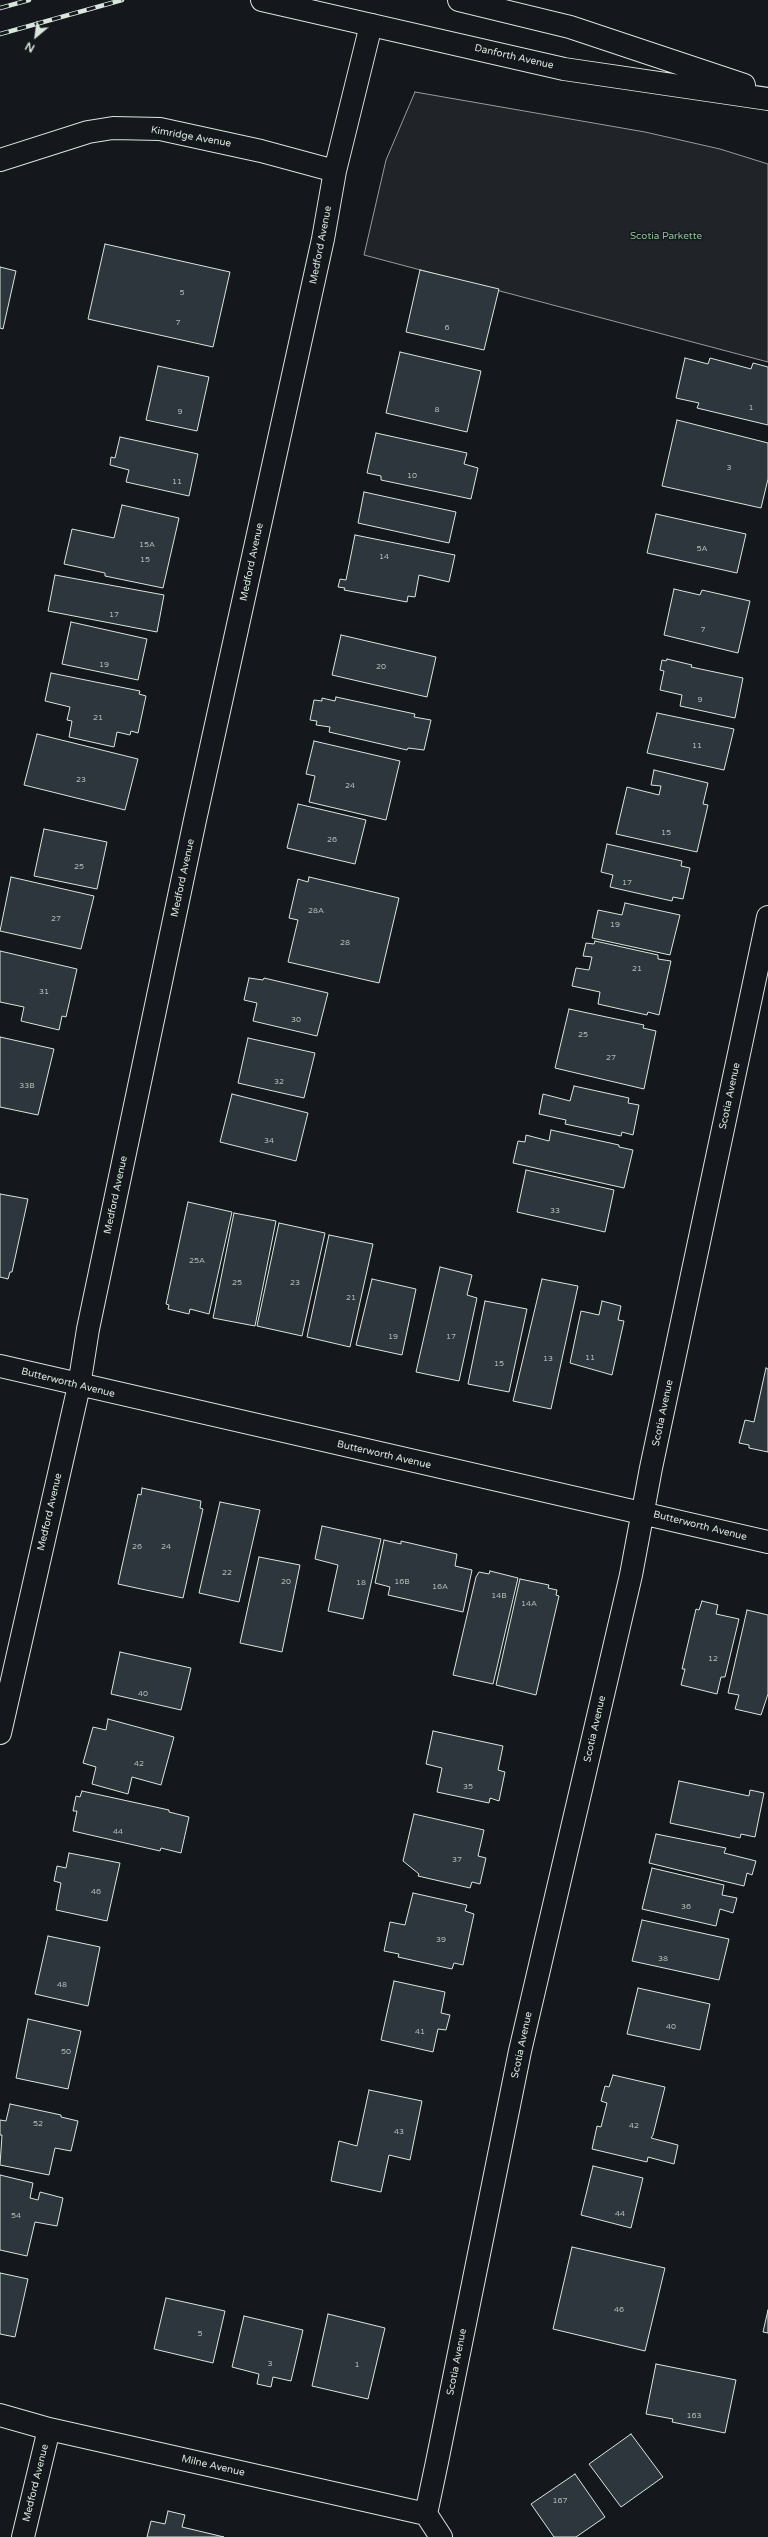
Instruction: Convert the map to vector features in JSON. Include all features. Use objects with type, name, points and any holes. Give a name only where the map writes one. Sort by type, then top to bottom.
[{"type":"street","name":"Danforth Avenue","points":[[262,0],[564,69],[768,99]]},
{"type":"street","points":[[459,0],[570,27],[768,93]]},
{"type":"street","name":"Medford Avenue","points":[[0,1733],[79,1386],[89,1321],[195,820],[324,239],[335,171],[371,24]]},
{"type":"street","name":"Kimridge Avenue","points":[[0,160],[88,132],[121,128],[160,129],[261,151],[335,171]]},
{"type":"street","name":"Scotia Avenue","points":[[426,2514],[520,2051],[644,1512],[653,1460],[768,917]]},
{"type":"street","name":"Butterworth Avenue","points":[[0,1366],[79,1386],[609,1507],[644,1512],[768,1542]]},
{"type":"street","name":"Milne Avenue","points":[[0,2415],[49,2429],[426,2514]]},
{"type":"street","name":"Medford Avenue","points":[[23,2537],[49,2429]]},
{"type":"street","points":[[426,2514],[441,2537]]},
{"type":"green space","name":"Scotia Parkette","points":[[415,92],[645,132],[720,149],[768,164],[768,362],[364,255],[386,160]]},
{"type":"building","points":[[105,244],[230,272],[213,347],[88,319]]},
{"type":"building","points":[[0,267],[16,271],[3,329],[0,328]]},
{"type":"building","points":[[420,270],[499,289],[484,350],[406,332]]},
{"type":"building","points":[[400,352],[481,371],[467,432],[386,413]]},
{"type":"building","points":[[685,358],[708,364],[710,358],[751,369],[753,363],[768,367],[768,425],[697,408],[699,403],[676,398]]},
{"type":"building","points":[[158,366],[209,377],[197,431],[146,420]]},
{"type":"building","points":[[677,420],[768,443],[768,479],[761,508],[662,486]]},
{"type":"building","points":[[376,433],[467,453],[464,464],[478,468],[471,499],[381,480],[381,476],[367,473]]},
{"type":"building","points":[[120,437],[198,454],[189,496],[126,482],[129,470],[110,465],[111,457],[115,458]]},
{"type":"building","points":[[364,492],[456,512],[449,543],[358,523]]},
{"type":"building","points":[[122,505],[179,518],[163,588],[105,576],[105,573],[64,564],[72,529],[114,538]]},
{"type":"building","points":[[656,514],[746,534],[737,573],[647,553]]},
{"type":"building","points":[[355,535],[455,555],[449,582],[419,575],[415,597],[408,596],[407,602],[344,590],[345,588],[338,587],[340,579],[346,580]]},
{"type":"building","points":[[55,575],[164,595],[157,632],[48,611]]},
{"type":"building","points":[[674,589],[700,595],[702,590],[750,601],[738,653],[664,635]]},
{"type":"building","points":[[71,622],[147,639],[138,680],[62,664]]},
{"type":"building","points":[[341,635],[436,657],[427,697],[332,675]]},
{"type":"building","points":[[667,659],[692,665],[691,667],[743,678],[735,718],[680,706],[682,695],[660,690],[664,671],[660,670],[662,660],[666,661]]},
{"type":"building","points":[[51,673],[140,691],[139,694],[146,696],[138,733],[131,731],[130,735],[117,732],[114,747],[69,737],[72,721],[67,720],[70,707],[45,701]]},
{"type":"building","points":[[336,697],[415,714],[414,717],[431,720],[424,750],[408,748],[407,750],[329,732],[330,727],[316,725],[317,721],[310,720],[314,700],[322,701],[322,698],[335,701]]},
{"type":"building","points":[[657,713],[734,729],[724,770],[647,753]]},
{"type":"building","points":[[37,734],[138,759],[125,810],[24,785]]},
{"type":"building","points":[[314,741],[400,761],[386,820],[309,802],[315,776],[306,774]]},
{"type":"building","points":[[654,770],[708,783],[703,804],[708,805],[697,852],[616,834],[627,787],[659,795],[661,786],[651,785]]},
{"type":"building","points":[[298,804],[366,820],[355,864],[287,848]]},
{"type":"building","points":[[44,829],[107,842],[97,889],[34,876]]},
{"type":"building","points":[[607,844],[682,861],[681,866],[690,868],[683,899],[673,897],[672,901],[610,887],[613,875],[601,872]]},
{"type":"building","points":[[11,877],[94,896],[81,949],[0,931]]},
{"type":"building","points":[[309,877],[399,898],[379,983],[288,962],[298,920],[289,918],[298,879],[308,882]]},
{"type":"building","points":[[625,903],[680,915],[670,955],[592,938],[598,910],[622,915]]},
{"type":"building","points":[[595,941],[658,955],[658,959],[671,961],[659,1015],[648,1012],[647,1015],[598,1004],[600,992],[572,986],[576,968],[589,970],[592,957],[583,956],[586,943],[594,944]]},
{"type":"building","points":[[0,951],[77,969],[66,1017],[62,1016],[59,1030],[21,1021],[24,1007],[0,1002]]},
{"type":"building","points":[[249,978],[263,980],[264,978],[328,993],[317,1036],[253,1021],[257,1003],[244,1000]]},
{"type":"building","points":[[569,1009],[644,1025],[643,1028],[656,1031],[644,1089],[555,1068]]},
{"type":"building","points":[[0,1037],[54,1049],[38,1115],[0,1107]]},
{"type":"building","points":[[248,1038],[315,1053],[304,1098],[238,1083]]},
{"type":"building","points":[[574,1086],[629,1098],[628,1103],[639,1105],[633,1135],[622,1132],[621,1136],[565,1124],[566,1120],[539,1114],[543,1094],[570,1101]]},
{"type":"building","points":[[232,1094],[308,1113],[296,1161],[220,1142]]},
{"type":"building","points":[[551,1130],[619,1145],[619,1147],[633,1150],[624,1188],[513,1163],[518,1141],[525,1142],[526,1135],[549,1141]]},
{"type":"building","points":[[526,1170],[614,1190],[605,1232],[517,1212]]},
{"type":"building","points":[[0,1194],[28,1199],[12,1272],[10,1272],[8,1279],[0,1277]]},
{"type":"building","points":[[188,1202],[232,1212],[209,1314],[190,1309],[189,1314],[168,1309],[169,1305],[166,1304]]},
{"type":"building","points":[[234,1213],[276,1221],[255,1326],[213,1318]]},
{"type":"building","points":[[279,1223],[325,1233],[302,1336],[257,1326]]},
{"type":"building","points":[[329,1235],[373,1244],[350,1347],[307,1337]]},
{"type":"building","points":[[440,1267],[472,1275],[467,1295],[477,1298],[459,1381],[416,1372]]},
{"type":"building","points":[[372,1279],[416,1289],[402,1355],[356,1345]]},
{"type":"building","points":[[542,1279],[578,1286],[551,1409],[513,1401]]},
{"type":"building","points":[[485,1301],[527,1309],[509,1392],[468,1384]]},
{"type":"building","points":[[602,1301],[621,1306],[618,1320],[624,1321],[612,1375],[570,1363],[581,1311],[599,1315]]},
{"type":"building","points":[[766,1368],[768,1369],[768,1452],[749,1448],[749,1445],[739,1443],[745,1420],[754,1422]]},
{"type":"building","points":[[142,1488],[201,1501],[200,1508],[203,1509],[183,1598],[118,1584],[138,1494],[141,1495]]},
{"type":"building","points":[[220,1502],[260,1510],[239,1602],[199,1593]]},
{"type":"building","points":[[322,1526],[381,1539],[363,1619],[328,1611],[338,1565],[315,1559]]},
{"type":"building","points":[[384,1540],[401,1544],[401,1541],[457,1554],[455,1566],[472,1570],[463,1612],[388,1595],[390,1587],[375,1583]]},
{"type":"building","points":[[259,1557],[300,1565],[282,1652],[240,1643]]},
{"type":"building","points":[[490,1571],[518,1578],[493,1684],[453,1675],[476,1577],[479,1572],[489,1574]]},
{"type":"building","points":[[520,1579],[549,1585],[548,1588],[557,1590],[556,1595],[559,1596],[536,1695],[496,1685]]},
{"type":"building","points":[[702,1601],[718,1605],[716,1614],[739,1619],[725,1677],[721,1677],[717,1694],[681,1685],[685,1669],[682,1669],[696,1609],[699,1610]]},
{"type":"building","points":[[747,1610],[768,1615],[768,1694],[761,1715],[735,1709],[739,1695],[728,1693]]},
{"type":"building","points":[[120,1652],[191,1668],[181,1710],[111,1694]]},
{"type":"building","points":[[108,1719],[174,1737],[161,1785],[132,1777],[128,1794],[92,1784],[96,1767],[83,1763],[93,1727],[106,1730]]},
{"type":"building","points":[[433,1731],[503,1746],[498,1770],[505,1772],[499,1801],[490,1798],[489,1803],[437,1792],[442,1768],[426,1764]]},
{"type":"building","points":[[679,1781],[749,1796],[750,1790],[764,1793],[755,1837],[741,1834],[740,1838],[670,1823]]},
{"type":"building","points":[[82,1791],[169,1810],[169,1812],[189,1817],[181,1853],[161,1848],[160,1851],[73,1831],[77,1811],[73,1811],[76,1796],[80,1797]]},
{"type":"building","points":[[414,1814],[484,1830],[478,1856],[486,1858],[480,1884],[472,1882],[470,1888],[418,1876],[419,1874],[403,1861]]},
{"type":"building","points":[[656,1834],[726,1848],[724,1853],[756,1861],[752,1875],[747,1873],[744,1886],[649,1863]]},
{"type":"building","points":[[69,1853],[120,1863],[107,1921],[56,1910],[61,1883],[54,1881],[57,1866],[66,1868]]},
{"type":"building","points":[[652,1868],[724,1885],[722,1895],[737,1898],[733,1913],[720,1909],[716,1926],[642,1909]]},
{"type":"building","points":[[413,1893],[467,1905],[465,1911],[474,1914],[463,1965],[454,1963],[452,1969],[398,1957],[399,1954],[384,1951],[390,1922],[405,1925]]},
{"type":"building","points":[[642,1920],[729,1939],[719,1980],[632,1961]]},
{"type":"building","points":[[48,1936],[100,1947],[88,2006],[35,1994]]},
{"type":"building","points":[[394,1981],[445,1992],[441,2013],[450,2015],[446,2030],[438,2029],[433,2052],[381,2040]]},
{"type":"building","points":[[638,1988],[710,2004],[700,2050],[627,2034]]},
{"type":"building","points":[[28,2019],[81,2031],[68,2089],[16,2078]]},
{"type":"building","points":[[613,2075],[665,2087],[651,2138],[678,2145],[674,2164],[648,2157],[647,2162],[592,2149],[597,2126],[601,2127],[607,2103],[601,2101],[605,2086],[609,2087]]},
{"type":"building","points":[[369,2090],[422,2101],[410,2160],[389,2155],[381,2192],[331,2181],[339,2141],[357,2146]]},
{"type":"building","points":[[10,2104],[61,2115],[61,2117],[78,2121],[71,2151],[55,2148],[49,2175],[0,2165],[2,2135],[0,2135],[0,2120],[6,2121]]},
{"type":"building","points":[[593,2166],[643,2178],[631,2228],[581,2215]]},
{"type":"building","points":[[0,2175],[33,2183],[30,2198],[38,2200],[40,2192],[63,2198],[57,2226],[35,2222],[27,2256],[0,2250]]},
{"type":"building","points":[[572,2247],[665,2268],[645,2351],[553,2329]]},
{"type":"building","points":[[0,2273],[28,2279],[15,2337],[0,2334]]},
{"type":"building","points":[[166,2298],[225,2311],[213,2363],[154,2349]]},
{"type":"building","points":[[768,2310],[768,2333],[763,2332]]},
{"type":"building","points":[[328,2314],[385,2328],[368,2399],[312,2386]]},
{"type":"building","points":[[244,2316],[303,2330],[291,2381],[273,2377],[271,2387],[257,2384],[259,2374],[232,2367]]},
{"type":"building","points":[[656,2364],[736,2380],[725,2433],[672,2422],[673,2419],[646,2414]]},
{"type":"building","points":[[631,2434],[663,2477],[621,2507],[589,2464]]},
{"type":"building","points":[[575,2474],[605,2517],[576,2537],[554,2537],[531,2504]]},
{"type":"building","points":[[168,2511],[185,2515],[182,2527],[224,2537],[147,2537],[151,2521],[165,2524]]},
{"type":"railway","points":[[0,8],[29,0]]},
{"type":"railway","points":[[0,34],[122,0]]}]
